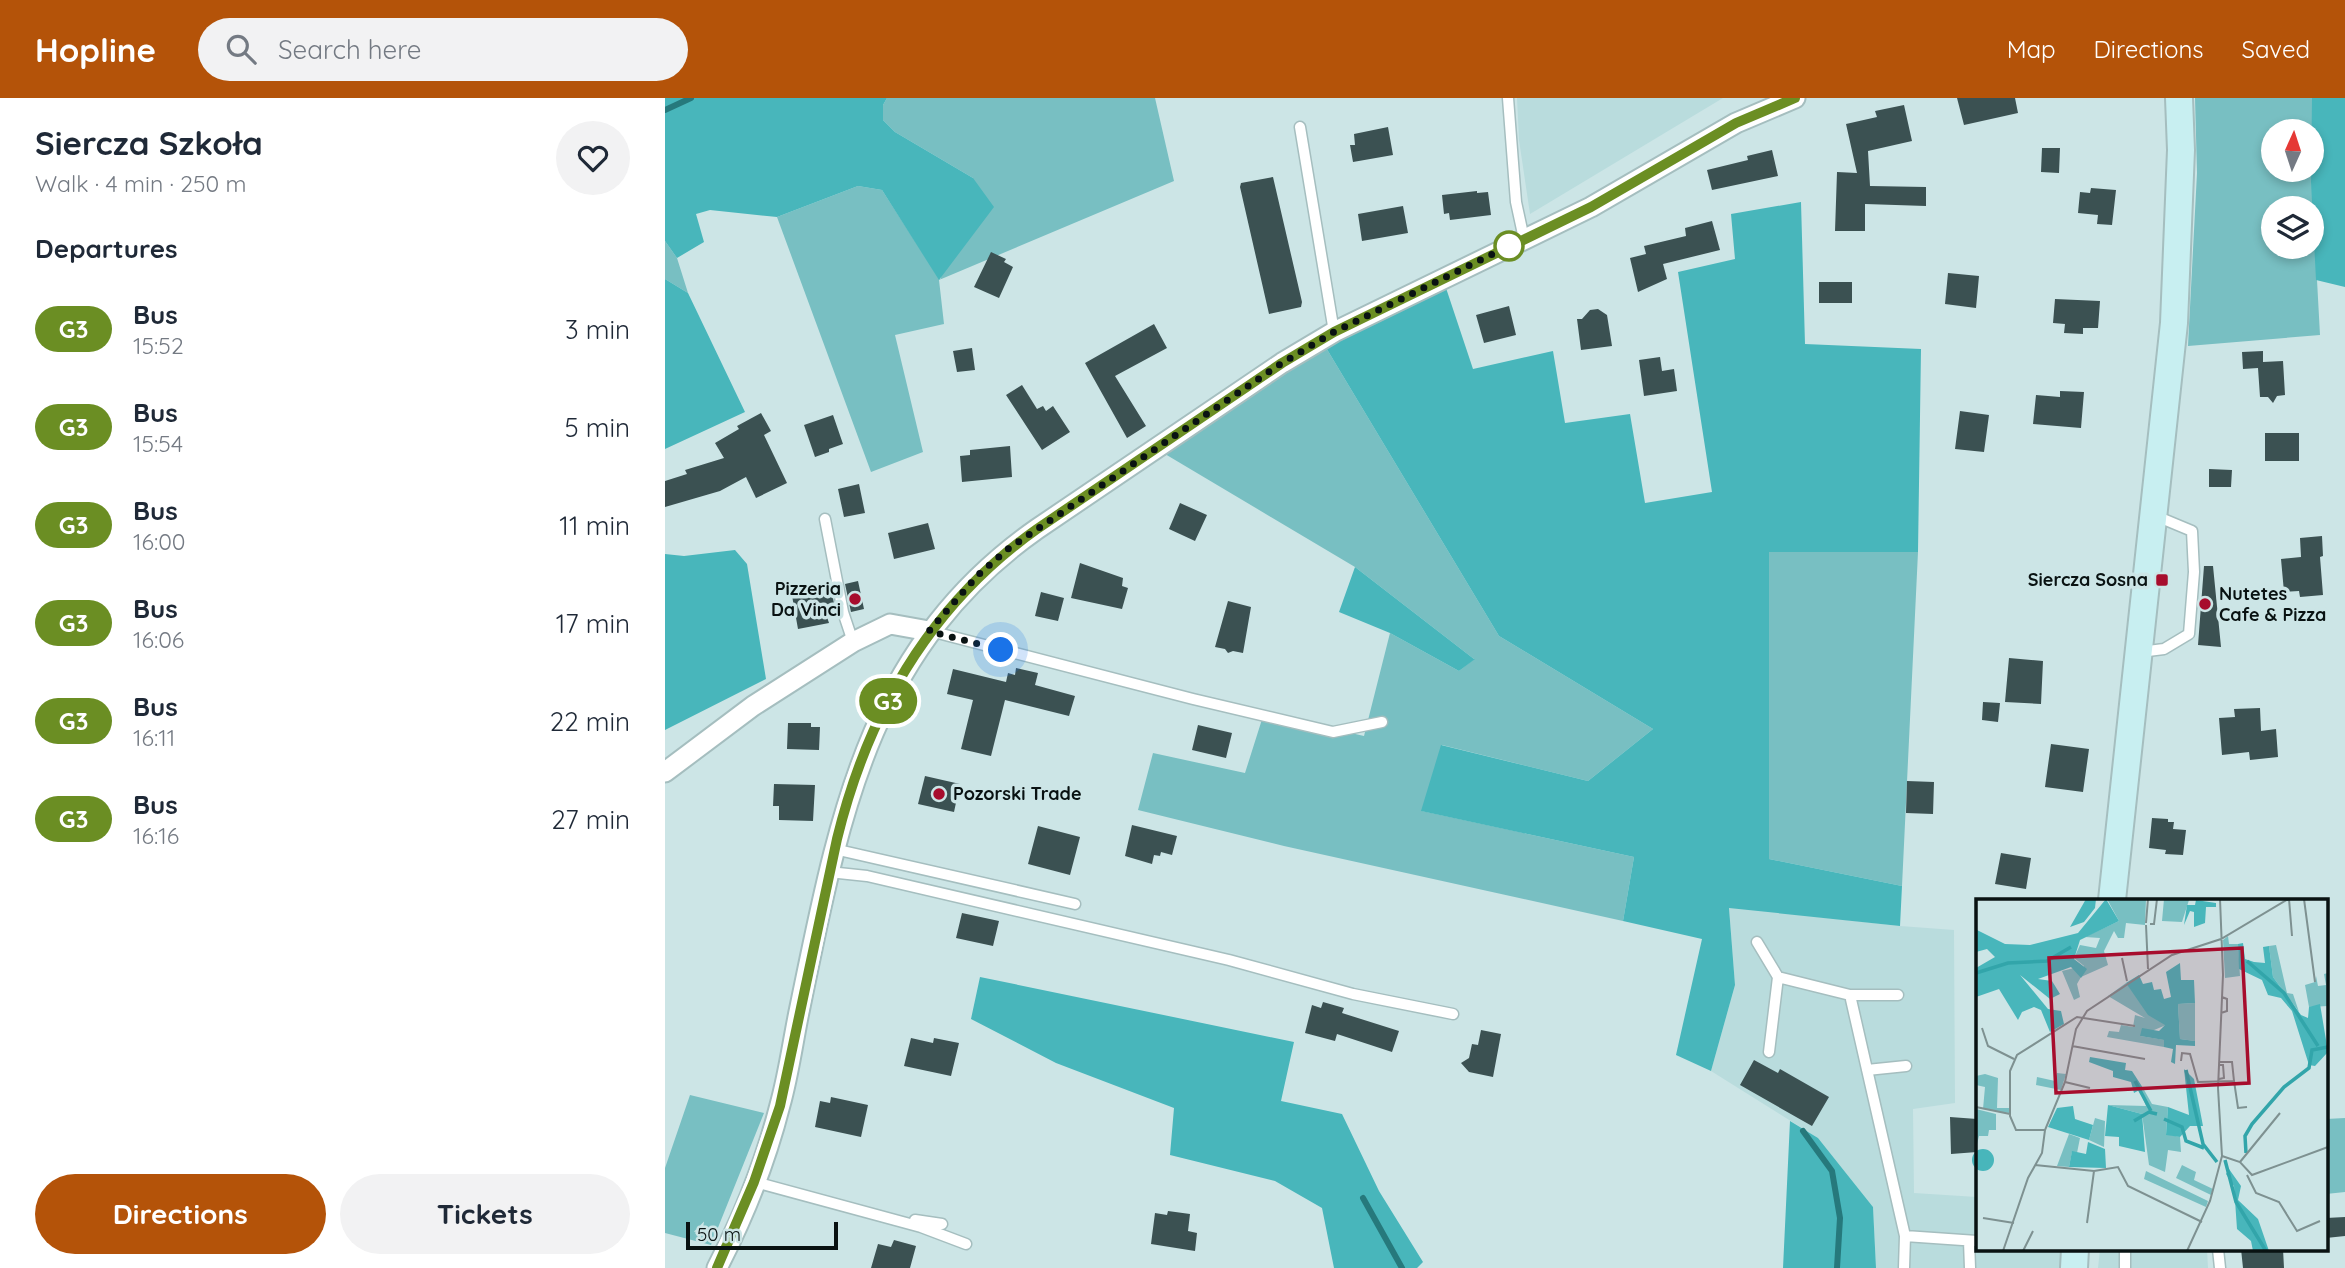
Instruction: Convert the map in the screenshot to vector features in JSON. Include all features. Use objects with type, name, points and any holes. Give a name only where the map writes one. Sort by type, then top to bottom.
[{"type":"street","points":[[717,1268],[754,1182],[780,1106],[844,809],[875,726],[911,658],[929,631],[978,575],[1008,549],[1282,363],[1334,332],[1591,207],[1736,123],[1795,98]]},
{"type":"street","points":[[2112,899],[2174,323],[2181,150],[2179,98]]},
{"type":"street","points":[[665,772],[753,706],[853,642],[890,625],[929,631]]},
{"type":"street","points":[[2074,1268],[2075,1250]]},
{"type":"lane","points":[[1508,98],[1516,202],[1524,239]]},
{"type":"lane","points":[[1300,127],[1334,332]]},
{"type":"lane","points":[[2139,652],[2164,649],[2189,634],[2194,572],[2192,531],[2154,516]]},
{"type":"lane","points":[[825,519],[843,612],[853,642]]},
{"type":"lane","points":[[929,631],[1333,732],[1382,722]]},
{"type":"lane","points":[[834,849],[1075,904]]},
{"type":"lane","points":[[829,873],[867,876],[1229,960],[1353,993],[1453,1014]]},
{"type":"lane","points":[[1757,942],[1778,977],[1769,1052]]},
{"type":"lane","points":[[1778,977],[1850,995],[1898,995]]},
{"type":"lane","points":[[1850,995],[1905,1237],[1905,1268]]},
{"type":"lane","points":[[1867,1070],[1906,1066]]},
{"type":"lane","points":[[754,1182],[921,1227],[965,1244]]},
{"type":"lane","points":[[873,1214],[942,1224]]},
{"type":"lane","points":[[1905,1237],[1973,1241],[1970,1268]]},
{"type":"lane","points":[[2125,1250],[2125,1268]]},
{"type":"lane","points":[[2218,1250],[2220,1268]]},
{"type":"shaded area","points":[[665,98],[887,98],[883,105],[883,120],[895,132],[973,178],[994,207],[939,280],[882,190],[858,186],[777,217],[710,210],[696,214],[704,242],[677,258],[665,241]]},
{"type":"shaded area","points":[[887,98],[1155,98],[1174,181],[940,280],[973,178],[895,132],[883,120],[883,105]]},
{"type":"shaded area","points":[[1517,98],[1723,98],[1530,214],[1519,140]]},
{"type":"shaded area","points":[[2195,98],[2312,98],[2312,119],[2261,119],[2261,182],[2312,182],[2312,196],[2261,196],[2261,259],[2316,259],[2320,335],[2188,346],[2197,173]]},
{"type":"shaded area","points":[[2312,98],[2345,98],[2345,287],[2316,280],[2315,259],[2324,259],[2324,196],[2312,196],[2311,182],[2324,182],[2324,119],[2312,119]]},
{"type":"shaded area","points":[[858,186],[882,190],[940,280],[944,324],[895,335],[923,452],[871,472],[777,217]]},
{"type":"shaded area","points":[[1801,202],[1805,344],[1921,349],[1918,552],[1769,552],[1769,859],[1902,886],[1900,926],[1729,908],[1735,985],[1711,1071],[1676,1055],[1702,939],[1623,921],[1634,857],[1421,811],[1441,745],[1588,781],[1653,729],[1499,636],[1325,346],[1445,285],[1473,369],[1553,351],[1565,423],[1630,414],[1645,503],[1712,492],[1678,272],[1735,259],[1731,214]]},
{"type":"shaded area","points":[[665,241],[677,258],[688,293],[665,279]]},
{"type":"shaded area","points":[[665,279],[688,293],[745,412],[665,449]]},
{"type":"shaded area","points":[[1325,346],[1499,636],[1653,729],[1588,781],[1442,745],[1422,811],[1634,857],[1623,921],[1284,846],[1138,810],[1153,753],[1245,773],[1264,713],[1364,736],[1390,633],[1459,671],[1474,659],[1355,567],[1165,454],[1280,369]]},
{"type":"shaded area","points":[[735,550],[747,564],[766,679],[665,730],[665,554],[684,556]]},
{"type":"shaded area","points":[[1769,551],[1918,552],[1902,886],[1769,859]]},
{"type":"shaded area","points":[[1355,567],[1475,659],[1459,671],[1390,633],[1339,612]]},
{"type":"shaded area","points":[[1729,907],[1954,930],[1955,1103],[1913,1109],[1914,1193],[1976,1197],[1976,1250],[2062,1250],[2061,1268],[1876,1268],[1873,1207],[1818,1138],[1711,1071],[1735,985]]},
{"type":"shaded area","points":[[980,977],[1294,1042],[1281,1101],[1342,1114],[1379,1191],[1423,1262],[1417,1268],[1334,1268],[1322,1208],[1275,1181],[1170,1155],[1174,1108],[1056,1063],[971,1019]]},
{"type":"shaded area","points":[[690,1095],[764,1113],[711,1245],[665,1233],[665,1168]]},
{"type":"shaded area","points":[[2345,1118],[2345,1192],[2327,1194],[2327,1119]]},
{"type":"shaded area","points":[[1790,1121],[1818,1138],[1873,1207],[1876,1268],[1783,1268]]},
{"type":"shaded area","points":[[2100,1250],[2207,1250],[2208,1268],[2098,1268]]},
{"type":"building","points":[[1957,98],[2015,98],[2018,113],[1964,125]]},
{"type":"building","points":[[1904,105],[1912,141],[1868,151],[1870,186],[1926,187],[1926,206],[1865,204],[1865,231],[1835,231],[1837,172],[1857,173],[1846,124],[1877,117],[1875,111]]},
{"type":"building","points":[[1388,127],[1393,155],[1353,162],[1350,145],[1355,145],[1354,134]]},
{"type":"building","points":[[2042,148],[2060,148],[2059,173],[2041,172]]},
{"type":"building","points":[[1772,150],[1778,176],[1712,190],[1707,170],[1748,160],[1747,156]]},
{"type":"building","points":[[1273,177],[1302,302],[1301,307],[1269,314],[1240,187],[1241,183]]},
{"type":"building","points":[[2091,188],[2116,190],[2112,225],[2097,224],[2098,215],[2078,213],[2080,192],[2090,193]]},
{"type":"building","points":[[1488,192],[1491,215],[1450,220],[1449,213],[1444,214],[1442,195]]},
{"type":"building","points":[[1403,206],[1408,233],[1362,241],[1358,214]]},
{"type":"building","points":[[1712,221],[1720,250],[1663,264],[1667,279],[1638,292],[1630,258],[1646,254],[1644,246],[1686,236],[1685,228]]},
{"type":"building","points":[[991,252],[1006,259],[1004,262],[1013,267],[999,298],[974,287]]},
{"type":"building","points":[[1948,273],[1979,276],[1976,308],[1945,304]]},
{"type":"building","points":[[1819,282],[1852,282],[1852,303],[1819,303]]},
{"type":"building","points":[[2055,299],[2100,301],[2098,328],[2083,328],[2083,334],[2064,333],[2065,324],[2053,323]]},
{"type":"building","points":[[1509,306],[1516,335],[1484,343],[1476,315]]},
{"type":"building","points":[[1598,309],[1607,315],[1612,346],[1581,350],[1577,319],[1582,319],[1590,310]]},
{"type":"building","points":[[1154,324],[1167,348],[1115,376],[1146,426],[1127,438],[1085,363]]},
{"type":"building","points":[[972,348],[975,370],[957,372],[953,351]]},
{"type":"building","points":[[2263,351],[2263,362],[2283,361],[2285,395],[2277,396],[2273,403],[2268,397],[2260,397],[2258,368],[2243,369],[2242,352]]},
{"type":"building","points":[[1660,357],[1662,371],[1674,369],[1677,391],[1644,396],[1639,360]]},
{"type":"building","points":[[1022,385],[1037,409],[1043,406],[1046,411],[1053,406],[1070,432],[1042,450],[1006,395]]},
{"type":"building","points":[[2060,391],[2084,392],[2081,428],[2033,424],[2036,395],[2060,397]]},
{"type":"building","points":[[1960,411],[1989,415],[1984,452],[1955,449]]},
{"type":"building","points":[[761,413],[771,431],[764,435],[787,483],[756,498],[746,477],[720,491],[665,507],[665,481],[687,474],[685,470],[724,458],[715,443],[739,429],[737,426]]},
{"type":"building","points":[[833,415],[843,444],[815,457],[804,425]]},
{"type":"building","points":[[2265,433],[2299,433],[2299,461],[2265,461]]},
{"type":"building","points":[[1010,446],[1012,477],[962,482],[960,456],[970,455],[970,450]]},
{"type":"building","points":[[2209,469],[2232,470],[2231,487],[2209,487]]},
{"type":"building","points":[[859,484],[865,513],[844,517],[838,489]]},
{"type":"building","points":[[1180,503],[1207,515],[1195,541],[1169,529]]},
{"type":"building","points":[[928,523],[935,549],[894,559],[888,533]]},
{"type":"building","points":[[2322,536],[2323,556],[2320,557],[2323,595],[2300,597],[2299,591],[2284,592],[2281,559],[2301,557],[2300,538]]},
{"type":"building","points":[[1080,563],[1123,578],[1122,586],[1128,588],[1122,609],[1071,598]]},
{"type":"building","points":[[2204,566],[2213,566],[2221,647],[2198,645]]},
{"type":"building","points":[[858,581],[864,609],[851,612],[845,584]]},
{"type":"building","points":[[815,586],[816,590],[831,587],[836,615],[827,617],[829,623],[798,629],[791,590]]},
{"type":"building","points":[[1041,592],[1064,598],[1058,621],[1035,616]]},
{"type":"building","points":[[1228,601],[1251,607],[1243,653],[1228,653],[1225,649],[1215,647]]},
{"type":"building","points":[[2009,658],[2043,661],[2041,704],[2005,702]]},
{"type":"building","points":[[1016,668],[1038,673],[1035,685],[1075,696],[1069,716],[1005,700],[991,756],[961,749],[973,700],[947,694],[953,669],[1006,682],[1008,673],[1015,675]]},
{"type":"building","points":[[1983,702],[2000,703],[1998,722],[1982,720]]},
{"type":"building","points":[[2260,708],[2261,731],[2276,729],[2278,757],[2250,760],[2249,752],[2222,755],[2219,718],[2235,717],[2234,709]]},
{"type":"building","points":[[788,723],[811,723],[811,727],[820,727],[819,750],[787,749]]},
{"type":"building","points":[[1198,725],[1232,733],[1226,758],[1192,750]]},
{"type":"building","points":[[2051,744],[2089,749],[2083,792],[2045,787]]},
{"type":"building","name":"Pozorski Trade","points":[[925,776],[960,784],[954,812],[918,804]]},
{"type":"building","points":[[1907,781],[1934,782],[1933,814],[1906,813]]},
{"type":"building","points":[[774,784],[815,785],[813,821],[779,820],[779,806],[773,806]]},
{"type":"building","points":[[2152,818],[2168,819],[2168,822],[2174,822],[2173,829],[2186,830],[2183,855],[2165,854],[2166,850],[2149,848]]},
{"type":"building","points":[[1132,825],[1177,836],[1172,855],[1161,852],[1160,856],[1154,855],[1152,864],[1125,856]]},
{"type":"building","points":[[1038,826],[1080,837],[1070,875],[1028,864]]},
{"type":"building","points":[[2001,853],[2031,858],[2026,889],[1995,884]]},
{"type":"building","points":[[962,913],[999,921],[993,946],[956,938]]},
{"type":"building","points":[[1323,1002],[1344,1008],[1342,1013],[1399,1031],[1392,1052],[1337,1034],[1335,1041],[1305,1033],[1312,1005],[1321,1008]]},
{"type":"building","points":[[1481,1030],[1501,1034],[1493,1077],[1469,1072],[1461,1063],[1469,1058],[1472,1044],[1478,1045]]},
{"type":"building","points":[[911,1038],[933,1043],[934,1038],[959,1043],[951,1076],[904,1066]]},
{"type":"building","points":[[1754,1060],[1778,1073],[1780,1069],[1829,1097],[1812,1126],[1740,1085]]},
{"type":"building","points":[[831,1097],[868,1105],[861,1137],[815,1127],[820,1101],[830,1103]]},
{"type":"building","points":[[1950,1117],[1976,1119],[1976,1152],[1951,1154]]},
{"type":"building","points":[[1168,1211],[1190,1214],[1188,1231],[1197,1233],[1195,1251],[1151,1244],[1155,1213],[1167,1215]]},
{"type":"building","points":[[2345,1217],[2345,1236],[2327,1238],[2327,1218]]},
{"type":"building","points":[[894,1240],[916,1246],[910,1268],[871,1268],[878,1244],[891,1247]]},
{"type":"building","points":[[2241,1250],[2283,1250],[2284,1268],[2243,1268]]},
{"type":"waterway","points":[[665,110],[691,98]]},
{"type":"waterway","points":[[1803,1131],[1832,1171],[1840,1218],[1837,1268]]},
{"type":"waterway","points":[[1363,1198],[1402,1268]]},
{"type":"bus line","name":"G3","points":[[717,1268],[754,1182],[780,1106],[844,809],[868,744],[911,658],[929,631],[978,575],[1037,529],[1282,363],[1334,332],[1591,207],[1736,123],[1795,98]]},
{"type":"place","name":"Siercza Sosna","points":[[2162,580]]},
{"type":"place","name":"Pizzeria Da Vinci","points":[[855,599]]},
{"type":"place","name":"Nutetes Cafe & Pizza","points":[[2205,604]]},
{"type":"place","name":"Pozorski Trade","points":[[939,794]]},
{"type":"route","points":[[1001,650],[929,631],[978,575],[1008,549],[1282,363],[1334,332],[1509,246]]}]
